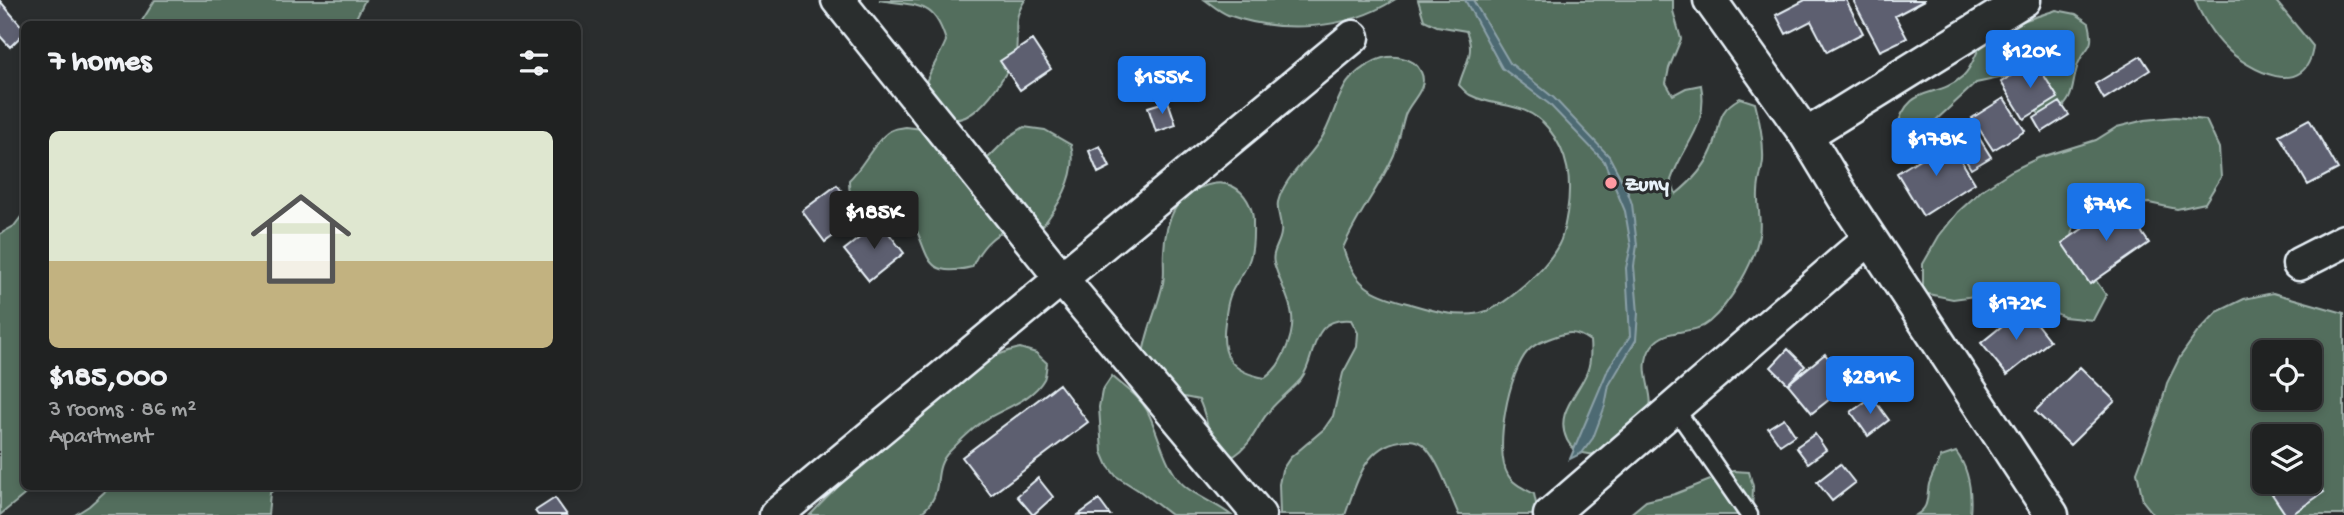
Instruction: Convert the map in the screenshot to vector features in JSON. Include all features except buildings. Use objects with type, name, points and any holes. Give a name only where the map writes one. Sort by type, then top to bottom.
[{"type":"street","points":[[838,0],[1060,278],[1259,515]]},
{"type":"street","points":[[1710,0],[1806,135],[1870,238],[2052,515]]},
{"type":"street","points":[[1806,135],[2024,0]]},
{"type":"street","points":[[776,515],[1353,37]]},
{"type":"street","points":[[1550,515],[1870,238]]},
{"type":"street","points":[[2299,264],[2344,242]]},
{"type":"lane","points":[[1674,407],[1749,515]]},
{"type":"green space","points":[[155,0],[365,0],[354,21],[142,21]]},
{"type":"green space","points":[[879,0],[1025,0],[1016,23],[1014,60],[978,109],[960,119],[941,115],[922,95],[946,41],[936,18],[915,5]]},
{"type":"green space","points":[[1205,0],[1394,0],[1356,18],[1291,27],[1248,21],[1228,15]]},
{"type":"green space","points":[[1418,0],[1673,0],[1673,11],[1681,39],[1666,83],[1673,95],[1686,88],[1701,85],[1703,100],[1702,112],[1694,134],[1671,180],[1676,194],[1701,168],[1712,150],[1722,115],[1731,104],[1740,98],[1755,103],[1763,154],[1758,189],[1760,224],[1757,246],[1740,282],[1725,305],[1709,322],[1695,329],[1672,333],[1652,346],[1646,364],[1650,399],[1648,413],[1637,425],[1602,451],[1589,454],[1572,447],[1567,440],[1563,421],[1588,368],[1590,341],[1580,335],[1567,333],[1539,343],[1528,351],[1521,361],[1509,393],[1502,448],[1504,464],[1510,478],[1534,494],[1537,508],[1535,515],[1459,515],[1431,454],[1420,443],[1407,440],[1387,445],[1369,459],[1357,480],[1345,515],[1280,515],[1279,484],[1282,470],[1290,458],[1324,429],[1333,416],[1343,373],[1357,347],[1358,333],[1351,320],[1327,325],[1316,340],[1301,379],[1265,416],[1246,446],[1234,456],[1218,447],[1210,434],[1199,400],[1184,397],[1170,400],[1143,355],[1163,283],[1166,232],[1173,213],[1184,197],[1206,186],[1224,183],[1241,192],[1250,205],[1253,216],[1252,249],[1248,263],[1229,299],[1224,344],[1226,353],[1236,367],[1265,378],[1282,358],[1292,325],[1290,305],[1273,259],[1281,229],[1278,202],[1293,174],[1320,141],[1347,83],[1375,61],[1387,57],[1407,59],[1421,72],[1423,84],[1407,110],[1394,155],[1343,248],[1353,271],[1366,286],[1383,296],[1434,311],[1461,315],[1480,313],[1504,302],[1530,280],[1552,255],[1563,233],[1569,179],[1565,158],[1555,138],[1539,119],[1530,113],[1480,99],[1470,95],[1459,85],[1470,52],[1466,31],[1437,26],[1424,20]]},
{"type":"green space","points":[[2195,0],[2275,0],[2313,46],[2308,63],[2300,73],[2289,77],[2262,72],[2248,65],[2216,37]]},
{"type":"green space","points":[[2056,10],[2076,14],[2089,23],[2091,39],[2078,64],[2070,97],[2055,115],[2040,115],[2030,104],[2017,79],[2004,77],[1976,83],[1922,133],[1909,136],[1896,131],[1901,115],[1908,105],[1915,98],[1943,88],[1963,76],[1982,43],[1991,34]]},
{"type":"green space","points":[[2175,117],[2206,120],[2219,148],[2221,177],[2205,203],[2177,209],[2149,203],[2103,204],[2075,215],[2071,245],[2106,295],[2093,320],[2064,317],[2011,291],[1953,299],[1923,293],[1923,264],[1939,236],[1958,212],[1982,190],[2011,171],[2038,158],[2096,140],[2117,127],[2145,120]]},
{"type":"green space","points":[[906,127],[922,129],[973,160],[989,157],[1010,136],[1024,127],[1045,130],[1071,145],[1073,156],[1069,179],[1060,201],[1040,229],[1015,227],[1004,231],[987,243],[972,267],[945,270],[937,267],[926,255],[913,222],[889,222],[869,217],[860,212],[850,194],[849,180],[879,141],[892,130]]},
{"type":"green space","points":[[21,217],[21,490],[30,490],[0,515],[0,234],[14,226]]},
{"type":"green space","points":[[2273,293],[2344,313],[2344,515],[2154,515],[2143,501],[2137,472],[2167,383],[2180,357],[2197,333],[2217,312],[2244,299]]},
{"type":"green space","points":[[1020,348],[1036,353],[1047,363],[1044,379],[1032,393],[982,422],[950,451],[940,467],[933,499],[918,515],[810,515],[862,463],[952,384],[991,358]]},
{"type":"green space","points":[[1112,376],[1147,410],[1168,463],[1178,479],[1231,515],[1171,515],[1116,476],[1102,452],[1099,407],[1102,391]]},
{"type":"green space","points":[[1956,452],[1969,482],[1970,515],[1916,515],[1927,502],[1929,484],[1941,457]]},
{"type":"green space","points":[[1733,471],[1749,472],[1753,486],[1752,515],[1629,515],[1646,501],[1675,494]]},
{"type":"green space","points":[[107,490],[274,490],[270,493],[268,515],[75,515]]},
{"type":"water","points":[[1465,0],[1473,0],[1510,63],[1554,98],[1609,156],[1632,204],[1637,245],[1634,266],[1638,313],[1636,340],[1609,385],[1605,406],[1593,438],[1582,453],[1570,459],[1609,367],[1630,336],[1626,268],[1631,246],[1625,211],[1604,161],[1549,104],[1502,68]]},
{"type":"place","name":"Zuny","points":[[1611,183]]}]
